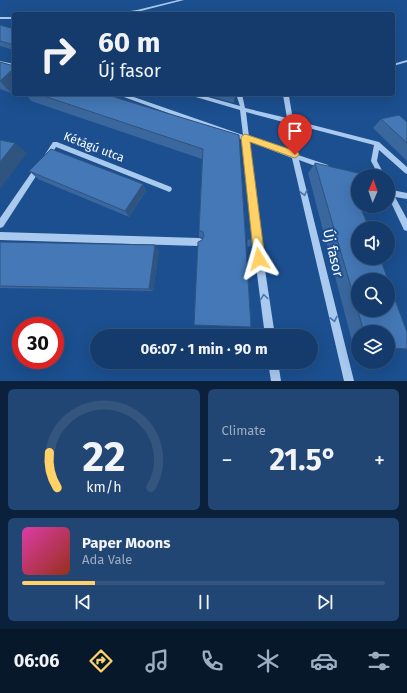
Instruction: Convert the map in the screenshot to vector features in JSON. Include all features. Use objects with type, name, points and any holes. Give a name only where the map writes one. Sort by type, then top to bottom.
[{"type":"street","points":[[129,12],[182,0]]},
{"type":"street","points":[[0,18],[12,18]]},
{"type":"street","points":[[395,64],[407,61]]},
{"type":"street","points":[[0,62],[12,65]]},
{"type":"street","points":[[128,96],[295,155],[330,169]]},
{"type":"street","points":[[198,96],[290,123],[377,144],[407,171]]},
{"type":"street","points":[[240,96],[243,109],[245,137],[269,329]]},
{"type":"street","name":"Új fasor","points":[[286,96],[295,155],[349,381]]},
{"type":"street","name":"Kétágú utca","points":[[0,224],[55,144],[169,189]]},
{"type":"street","points":[[377,144],[374,161],[378,169]]},
{"type":"street","points":[[395,193],[407,196]]},
{"type":"street","points":[[395,203],[407,228]]},
{"type":"street","points":[[0,236],[199,242]]},
{"type":"street","points":[[274,369],[276,381]]},
{"type":"building","points":[[0,25],[12,28],[12,44],[0,41]]},
{"type":"building","points":[[0,62],[12,65],[12,70],[0,81]]},
{"type":"building","points":[[44,96],[111,96],[239,135],[251,327],[194,325],[198,242],[202,240],[204,236],[203,232],[199,230],[203,149]]},
{"type":"building","points":[[399,115],[407,122],[407,143],[381,119]]},
{"type":"building","points":[[0,140],[15,143],[0,162]]},
{"type":"building","points":[[51,149],[143,184],[125,211],[29,171]]},
{"type":"building","points":[[315,163],[351,171],[351,213],[363,213],[366,221],[351,221],[351,265],[383,265],[385,273],[351,273],[351,287]]},
{"type":"building","points":[[0,242],[155,245],[149,289],[0,286]]},
{"type":"building","points":[[395,300],[407,332],[407,349],[395,348],[395,325],[362,325],[360,317],[395,317]]},
{"type":"tunnel","points":[[237,243],[257,243]]},
{"type":"route","points":[[259,259],[245,137],[295,155]]}]
